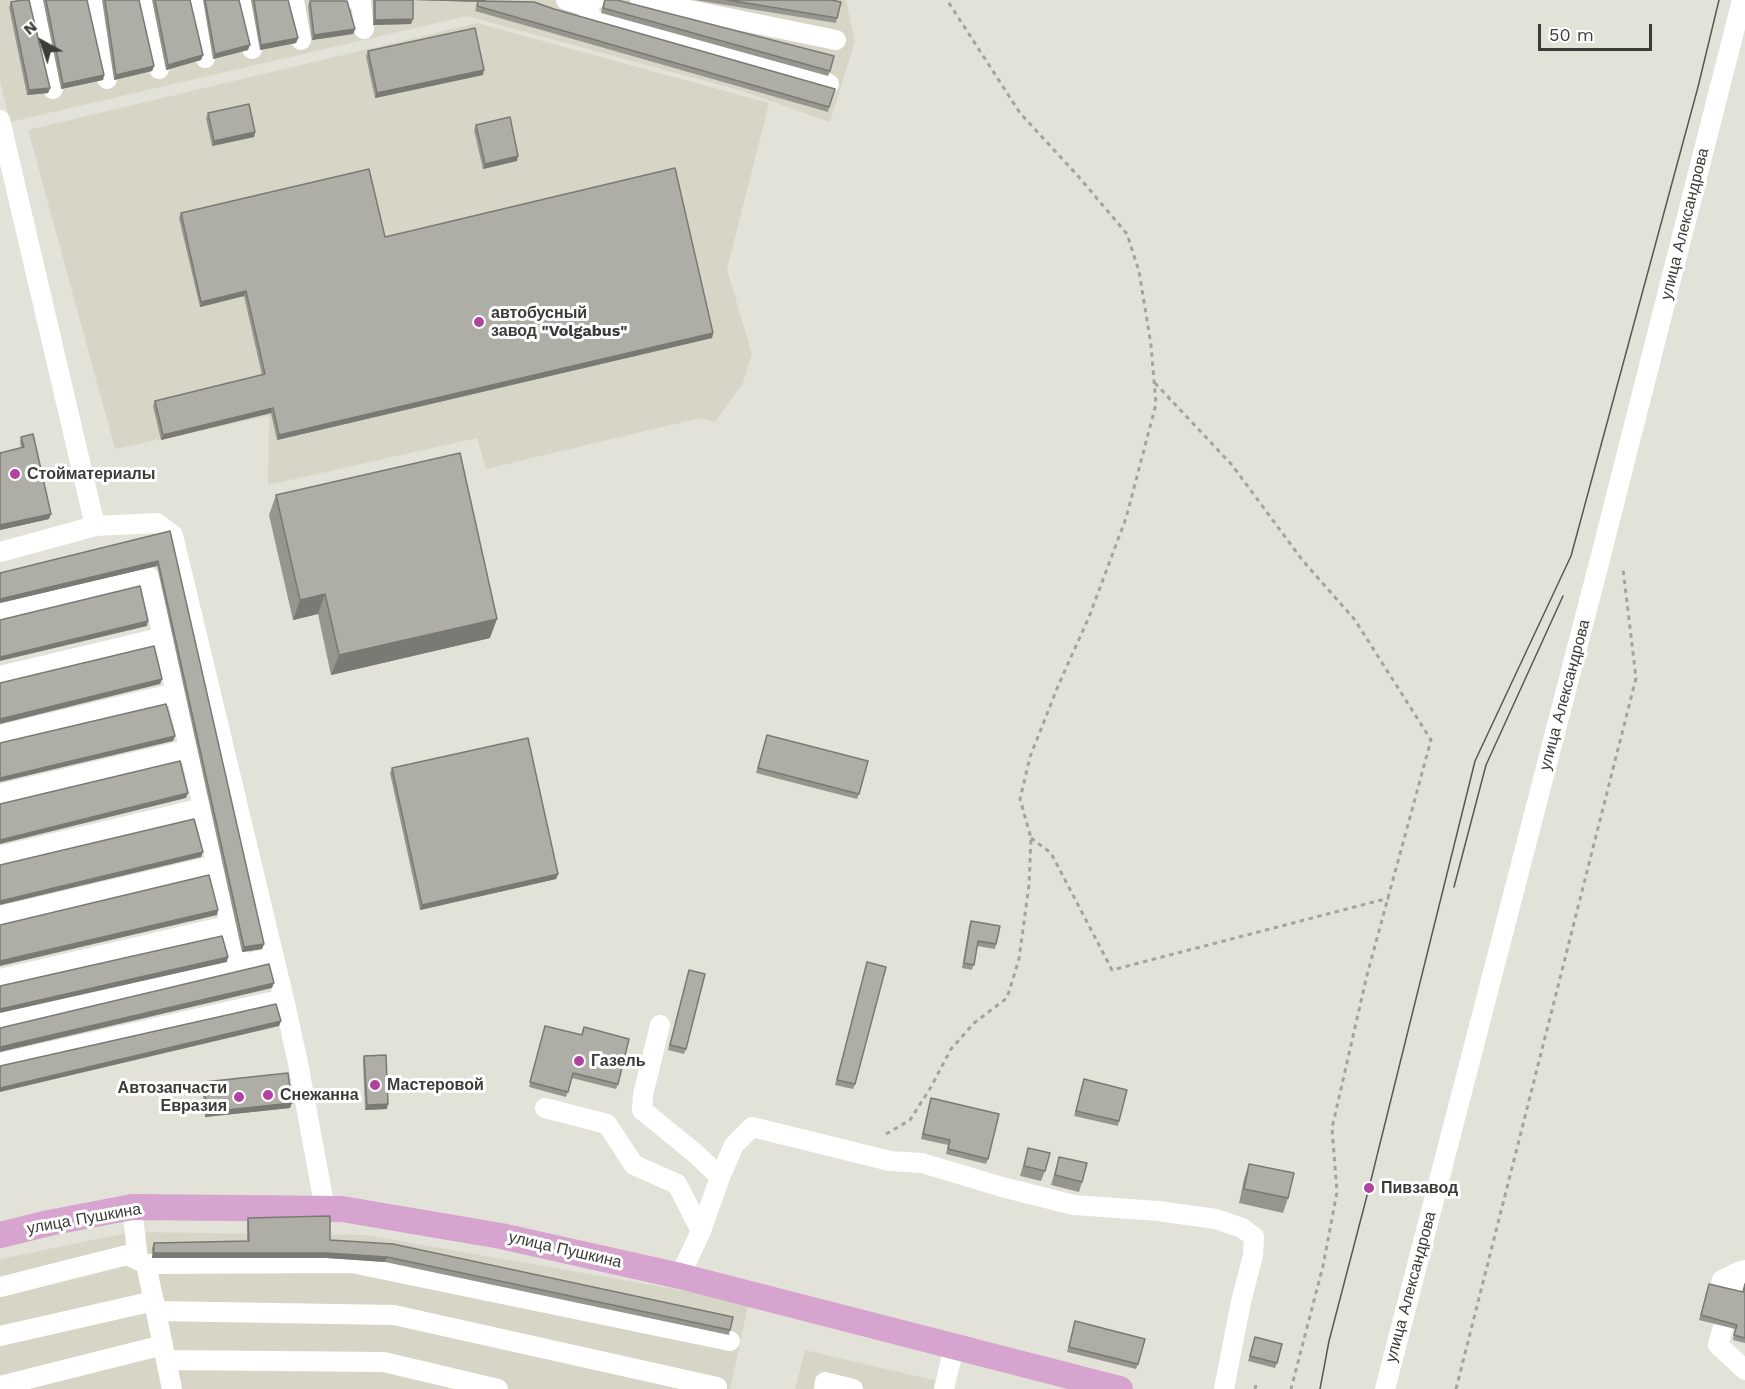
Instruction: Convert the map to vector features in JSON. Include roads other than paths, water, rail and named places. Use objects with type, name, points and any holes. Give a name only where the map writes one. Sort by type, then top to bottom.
[{"type":"main road","name":"улица Пушкина","points":[[0,1235],[132,1207],[342,1209],[501,1236],[680,1276],[1120,1389]]},
{"type":"street","points":[[33,0],[53,89]]},
{"type":"street","points":[[92,0],[107,79]]},
{"type":"street","points":[[146,0],[159,69]]},
{"type":"street","points":[[194,0],[205,58]]},
{"type":"street","points":[[243,0],[252,49]]},
{"type":"street","points":[[294,0],[302,40]]},
{"type":"street","points":[[356,0],[361,1],[364,29]]},
{"type":"street","points":[[640,0],[836,40]]},
{"type":"street","name":"улица Александрова","points":[[1385,1389],[1742,0]]},
{"type":"street","points":[[581,2],[592,19],[829,84]]},
{"type":"street","points":[[0,120],[94,526]]},
{"type":"street","points":[[0,552],[94,526],[157,523],[173,534],[284,999],[325,1209]]},
{"type":"street","points":[[0,613],[149,576],[240,965]]},
{"type":"street","points":[[0,676],[164,637]]},
{"type":"street","points":[[0,735],[176,693]]},
{"type":"street","points":[[0,794],[190,749]]},
{"type":"street","points":[[0,856],[203,808]]},
{"type":"street","points":[[0,916],[217,865]]},
{"type":"street","points":[[0,979],[231,925]]},
{"type":"street","points":[[0,1022],[274,957]]},
{"type":"street","points":[[0,1063],[284,999]]},
{"type":"street","points":[[660,1025],[643,1095],[642,1110],[696,1154],[720,1177]]},
{"type":"street","points":[[545,1108],[607,1124],[634,1165],[677,1184],[701,1231]]},
{"type":"street","points":[[680,1276],[701,1231],[734,1144],[752,1128],[890,1161],[922,1163],[1002,1187],[1074,1204],[1158,1211],[1216,1219],[1242,1228],[1254,1237],[1253,1255],[1224,1389]]},
{"type":"street","points":[[132,1207],[142,1262],[155,1306],[172,1389]]},
{"type":"street","points":[[0,1287],[127,1256],[142,1262],[352,1263],[730,1341]]},
{"type":"street","points":[[1725,1293],[1722,1280],[1742,1271]]},
{"type":"street","points":[[0,1336],[155,1306],[394,1315],[717,1387]]},
{"type":"street","points":[[1717,1332],[1745,1370]]},
{"type":"street","points":[[944,1389],[954,1347]]},
{"type":"street","points":[[0,1386],[165,1353],[384,1362],[498,1389]]},
{"type":"street","points":[[824,1389],[825,1382],[853,1389]]},
{"type":"tram line","points":[[1320,1389],[1329,1341],[1475,761],[1571,556],[1698,87],[1719,0]]},
{"type":"tram line","points":[[1454,887],[1486,765],[1563,596]]},
{"type":"place","name":"автобусный завод \"Volgabus\"","points":[[479,322]]},
{"type":"place","name":"Стойматериалы","points":[[15,474]]},
{"type":"place","name":"Газель","points":[[579,1061]]},
{"type":"place","name":"Мастеровой","points":[[375,1085]]},
{"type":"place","name":"Снежанна","points":[[268,1095]]},
{"type":"place","name":"Автозапчасти Евразия","points":[[239,1097]]},
{"type":"place","name":"Пивзавод","points":[[1369,1188]]}]
